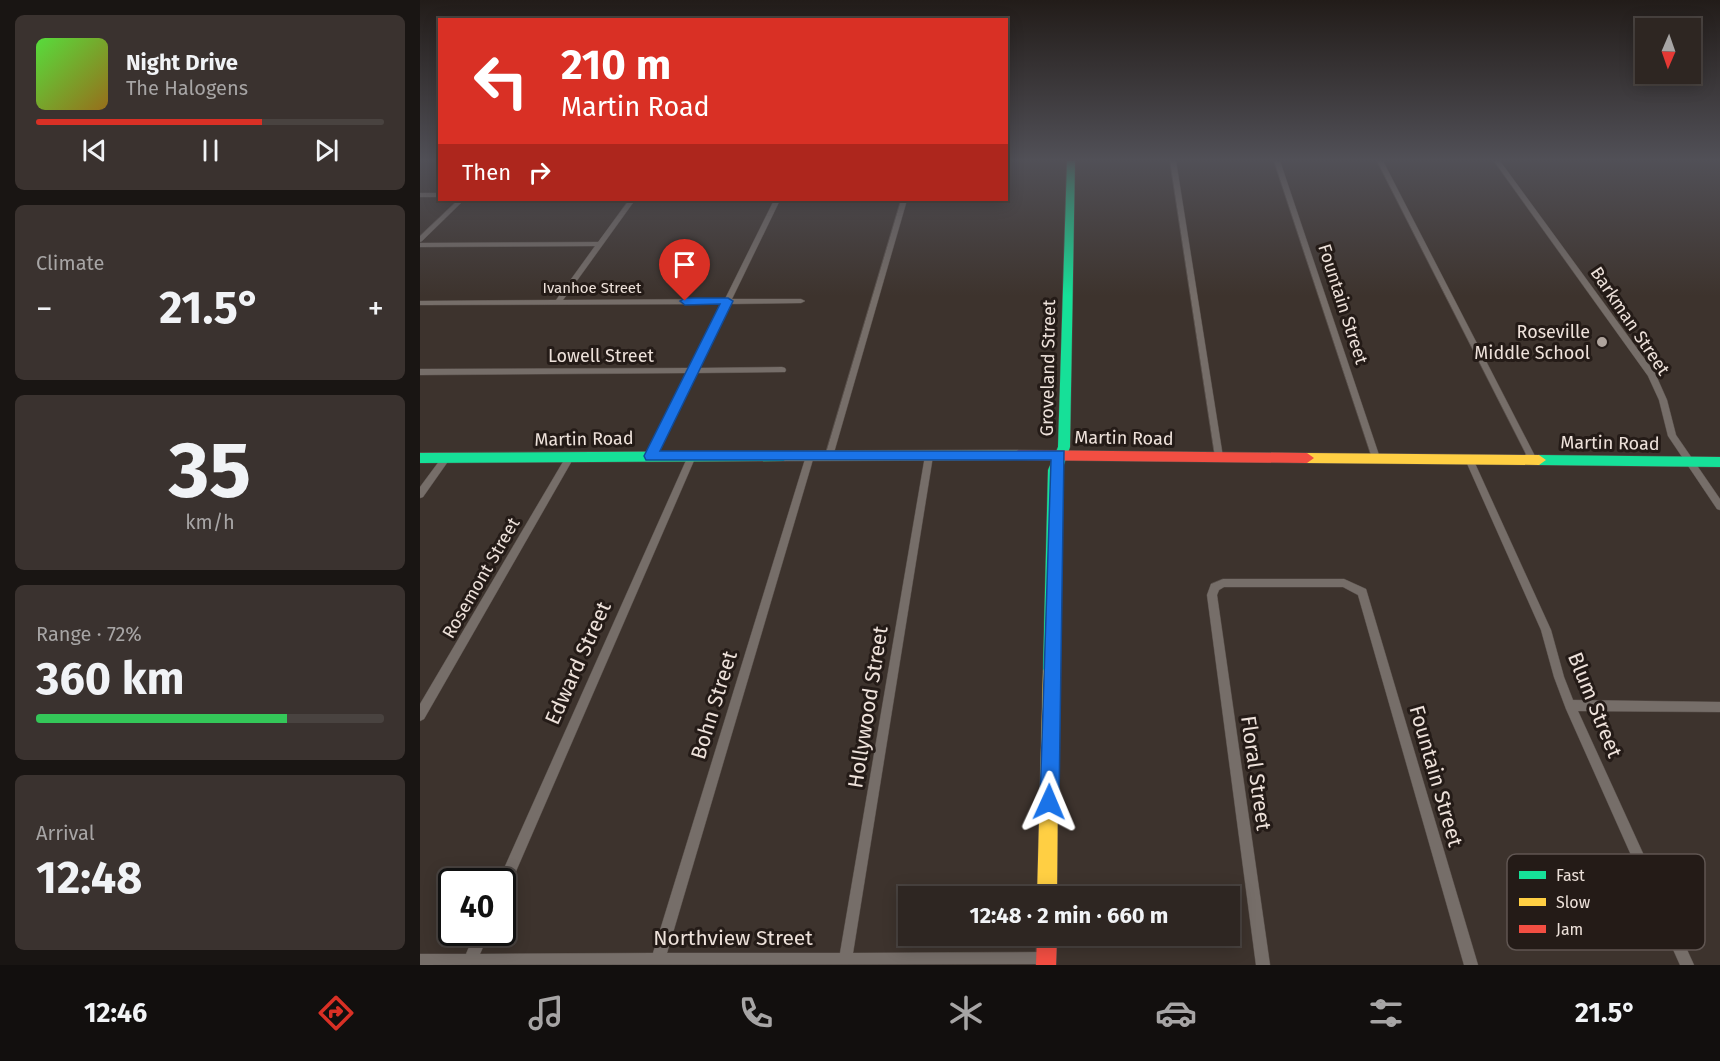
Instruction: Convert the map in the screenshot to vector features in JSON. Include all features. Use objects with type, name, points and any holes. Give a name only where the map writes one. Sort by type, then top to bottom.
[{"type":"street","points":[[420,240],[455,206]]},
{"type":"street","points":[[558,302],[627,206]]},
{"type":"street","points":[[651,456],[774,206]]},
{"type":"street","points":[[829,456],[902,206]]},
{"type":"street","name":"Groveland Street","points":[[1047,886],[1055,470],[1064,447],[1070,206]]},
{"type":"street","points":[[1180,206],[1219,457]]},
{"type":"street","name":"Fountain Street","points":[[1292,206],[1376,458]]},
{"type":"street","points":[[1403,206],[1533,460]]},
{"type":"street","name":"Barkman Street","points":[[1530,206],[1652,375],[1663,400],[1672,436],[1720,506]]},
{"type":"street","points":[[420,245],[598,244]]},
{"type":"street","name":"Ivanhoe Street","points":[[420,303],[801,301]]},
{"type":"street","name":"Lowell Street","points":[[420,372],[782,370]]},
{"type":"street","name":"Martin Road","points":[[420,458],[1059,455],[1720,462]]},
{"type":"street","name":"Edward Street","points":[[510,868],[692,456]]},
{"type":"street","name":"Bohn Street","points":[[658,962],[810,456]]},
{"type":"street","name":"Hollywood Street","points":[[845,962],[929,456]]},
{"type":"street","points":[[420,494],[446,458]]},
{"type":"street","name":"Rosemont Street","points":[[420,715],[570,458]]},
{"type":"street","name":"Blum Street","points":[[1469,459],[1546,630],[1559,677],[1570,705],[1637,854]]},
{"type":"street","name":"Fountain Street","points":[[1215,587],[1227,582],[1344,584],[1358,588],[1364,597],[1471,965]]},
{"type":"street","name":"Floral Street","points":[[1215,587],[1212,595],[1263,965]]},
{"type":"street","points":[[1570,705],[1720,707]]},
{"type":"street","points":[[469,963],[476,946]]},
{"type":"street","points":[[1046,962],[1047,946]]},
{"type":"street","name":"Blum Street","points":[[1680,950],[1687,965]]},
{"type":"street","name":"Northview Street","points":[[420,961],[469,963],[1046,962]]},
{"type":"traffic: fast","points":[[1051,671],[1055,470],[1064,447],[1070,206]]},
{"type":"traffic: fast","points":[[420,458],[785,456]]},
{"type":"traffic: fast","points":[[1539,460],[1720,462]]},
{"type":"traffic: slow","points":[[785,456],[1018,455]]},
{"type":"traffic: slow","points":[[1307,458],[1539,460]]},
{"type":"traffic: slow","points":[[1047,886],[1051,671]]},
{"type":"traffic: jam","points":[[1018,455],[1307,458]]},
{"type":"traffic: jam","points":[[1046,965],[1047,946]]},
{"type":"place","name":"Roseville Middle School","points":[[1602,342]]},
{"type":"route","points":[[685,301],[728,301],[691,371],[651,456],[1059,455],[1055,470],[1049,802]]}]
